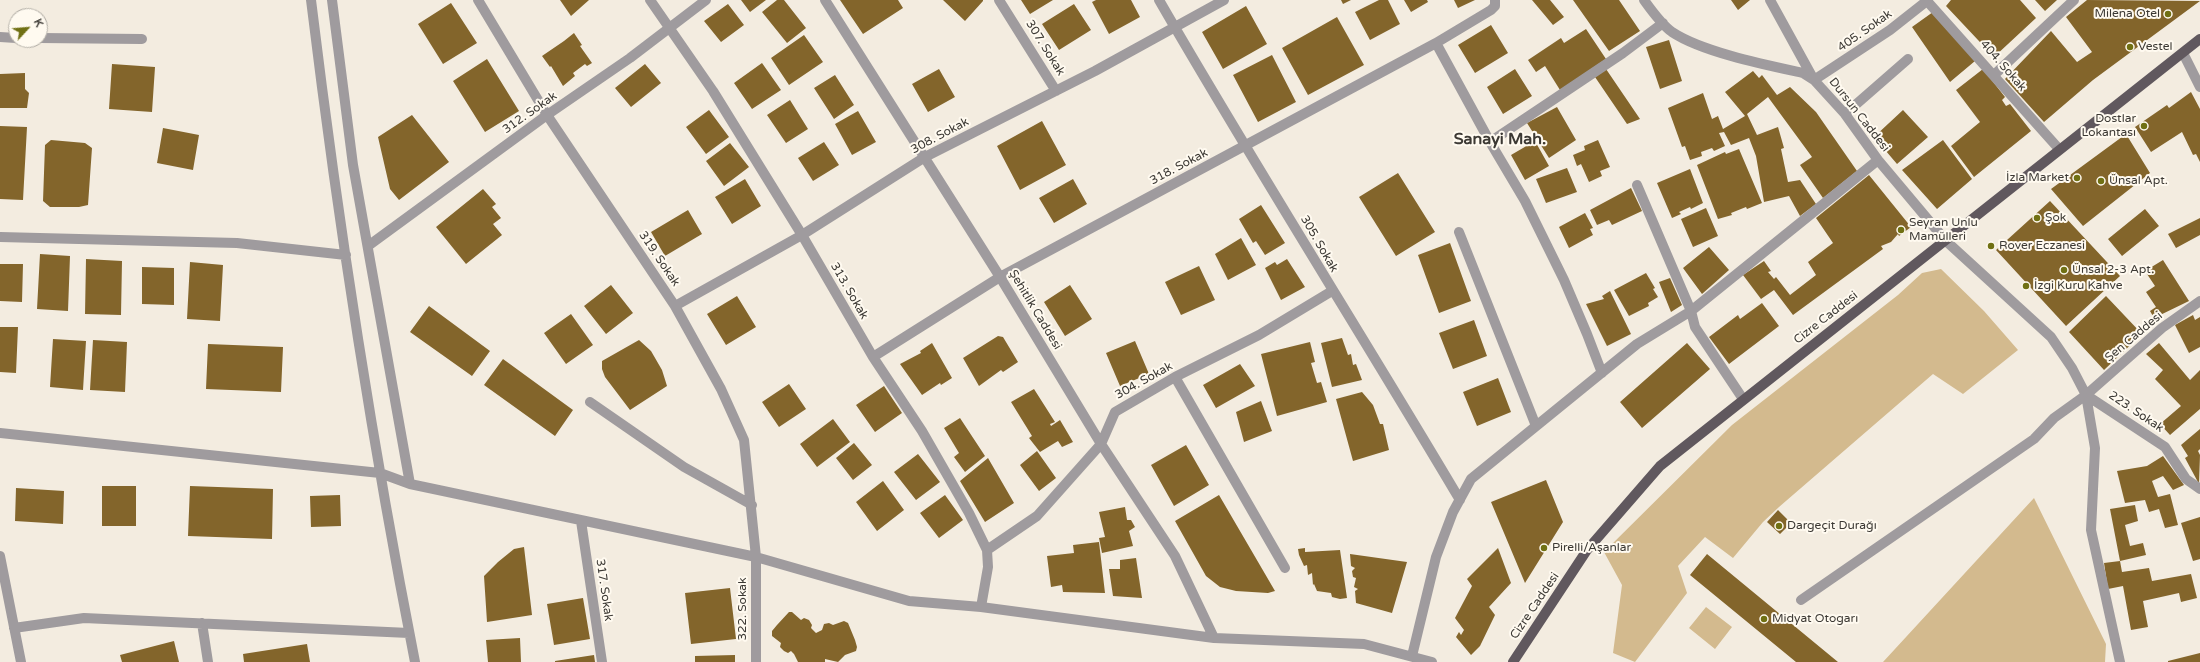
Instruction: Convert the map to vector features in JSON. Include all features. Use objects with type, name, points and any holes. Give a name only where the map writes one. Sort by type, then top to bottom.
[{"type":"main road","name":"Cizre Caddesi","points":[[1513,662],[1587,550],[1660,466],[1743,399],[1946,241],[2059,149],[2183,53],[2200,38]]},
{"type":"street","points":[[311,0],[330,156],[380,473],[415,662]]},
{"type":"street","points":[[332,0],[353,165],[410,484]]},
{"type":"street","name":"319. Sokak","points":[[478,0],[548,115],[675,306],[721,388],[744,440],[752,505],[756,557]]},
{"type":"street","name":"313. Sokak","points":[[650,0],[713,91],[802,234],[872,357],[922,431],[970,513],[987,550],[988,566],[981,607]]},
{"type":"street","name":"312. Sokak","points":[[368,246],[548,115],[670,29],[706,0]]},
{"type":"street","name":"Şehitlik Caddesi","points":[[825,0],[926,157],[1101,444],[1175,556],[1214,638]]},
{"type":"street","name":"307. Sokak","points":[[999,0],[1056,90]]},
{"type":"street","name":"305. Sokak","points":[[1159,0],[1332,291],[1377,360],[1460,500]]},
{"type":"street","name":"308. Sokak","points":[[675,306],[802,234],[926,157],[1175,28],[1224,0]]},
{"type":"street","name":"318. Sokak","points":[[872,357],[1000,278],[1247,146],[1436,42],[1491,10],[1495,6],[1495,0]]},
{"type":"street","name":"Dursun Caddesi","points":[[1644,0],[1663,24],[1672,32],[1695,44],[1803,73],[1814,80],[1845,114],[1878,160],[1946,241],[2051,337],[2072,368],[2086,395]]},
{"type":"street","points":[[1770,0],[1814,80]]},
{"type":"street","name":"405. Sokak","points":[[1814,80],[1878,39],[1928,0]]},
{"type":"street","name":"404. Sokak","points":[[1928,0],[2059,149]]},
{"type":"street","points":[[1994,74],[2074,0]]},
{"type":"street","points":[[1490,142],[1623,53],[1663,24]]},
{"type":"street","points":[[48,38],[142,39]]},
{"type":"street","points":[[1436,42],[1490,142],[1525,201],[1560,273],[1587,334],[1602,373]]},
{"type":"street","points":[[2183,53],[2200,87]]},
{"type":"street","points":[[1845,114],[1908,59]]},
{"type":"street","points":[[1412,656],[1436,557],[1460,500],[1471,479],[1636,344],[1691,310],[1878,160]]},
{"type":"street","points":[[1637,185],[1691,310],[1695,327],[1743,399]]},
{"type":"street","points":[[1459,232],[1536,426]]},
{"type":"street","points":[[0,237],[237,243],[346,255]]},
{"type":"street","name":"304. Sokak","points":[[987,550],[1037,516],[1101,444],[1115,412],[1175,377],[1258,335],[1332,291]]},
{"type":"street","name":"Şen Caddesi","points":[[1801,600],[2034,439],[2054,418],[2086,395],[2162,328],[2200,300]]},
{"type":"street","points":[[1175,377],[1285,568]]},
{"type":"street","points":[[2086,395],[2095,448],[2091,530],[2120,662]]},
{"type":"street","name":"223. Sokak","points":[[2086,395],[2165,447],[2186,480],[2200,489]]},
{"type":"street","points":[[590,402],[684,467],[752,505]]},
{"type":"street","points":[[0,433],[380,473],[410,484],[756,557],[909,601],[981,607],[1214,638],[1364,644],[1432,662]]},
{"type":"street","name":"317. Sokak","points":[[581,521],[602,662]]},
{"type":"street","points":[[0,556],[21,662]]},
{"type":"street","name":"322. Sokak","points":[[756,557],[756,662]]},
{"type":"street","points":[[14,628],[84,618],[409,633]]},
{"type":"street","points":[[202,623],[208,662]]},
{"type":"shaded area","points":[[1941,269],[1984,311],[2018,350],[1963,394],[1933,374],[1779,507],[1763,522],[1733,558],[1705,537],[1678,566],[1687,593],[1635,662],[1613,653],[1622,585],[1604,552],[1732,425],[1898,295],[1922,273]]},
{"type":"shaded area","points":[[2034,498],[2106,644],[2105,662],[1883,662]]},
{"type":"shaded area","points":[[1706,607],[1732,627],[1715,649],[1689,628]]},
{"type":"building","points":[[560,0],[589,0],[571,16]]},
{"type":"building","points":[[741,0],[766,0],[750,12]]},
{"type":"building","points":[[777,0],[784,0],[806,28],[787,43],[762,12]]},
{"type":"building","points":[[840,0],[898,0],[903,8],[863,34]]},
{"type":"building","points":[[943,0],[983,0],[983,1],[965,21]]},
{"type":"building","points":[[1021,0],[1053,0],[1030,14]]},
{"type":"building","points":[[1096,0],[1131,0],[1140,17],[1109,34],[1092,2]]},
{"type":"building","points":[[1341,0],[1351,0],[1343,4]]},
{"type":"building","points":[[1379,0],[1388,0],[1400,24],[1370,40],[1355,12]]},
{"type":"building","points":[[1404,0],[1427,0],[1428,2],[1411,12]]},
{"type":"building","points":[[1454,0],[1475,0],[1458,8]]},
{"type":"building","points":[[1532,0],[1550,0],[1564,17],[1553,25]]},
{"type":"building","points":[[1573,0],[1619,0],[1640,31],[1609,51]]},
{"type":"building","points":[[1731,0],[1750,0],[1738,10]]},
{"type":"building","points":[[1951,0],[2020,0],[2036,18],[1994,57],[1946,6]]},
{"type":"building","points":[[2035,0],[2057,0],[2045,11]]},
{"type":"building","points":[[2087,0],[2200,1],[2093,80],[2044,122],[2005,79],[2051,31],[2077,62],[2092,52],[2066,17]]},
{"type":"building","points":[[451,3],[477,43],[443,64],[418,24]]},
{"type":"building","points":[[728,4],[744,25],[721,42],[704,21]]},
{"type":"building","points":[[1074,4],[1091,30],[1059,50],[1042,24]]},
{"type":"building","points":[[1246,6],[1267,44],[1223,69],[1202,32]]},
{"type":"building","points":[[1933,12],[1975,61],[1950,82],[1912,27]]},
{"type":"building","points":[[1337,17],[1364,65],[1308,95],[1282,48]]},
{"type":"building","points":[[1491,25],[1508,53],[1475,73],[1458,45]]},
{"type":"building","points":[[1586,29],[1606,59],[1560,90],[1545,66],[1536,72],[1528,60],[1561,38],[1564,43]]},
{"type":"building","points":[[574,33],[582,45],[580,46],[592,63],[587,66],[585,64],[573,73],[575,76],[563,86],[551,66],[550,67],[542,56]]},
{"type":"building","points":[[804,35],[823,62],[789,85],[771,58]]},
{"type":"building","points":[[1669,40],[1682,81],[1660,89],[1646,47]]},
{"type":"building","points":[[1272,55],[1296,102],[1258,122],[1233,75]]},
{"type":"building","points":[[487,59],[519,111],[485,132],[453,81]]},
{"type":"building","points":[[762,63],[781,90],[752,109],[734,83]]},
{"type":"building","points":[[112,64],[155,67],[152,112],[109,109]]},
{"type":"building","points":[[645,64],[661,83],[631,107],[615,88]]},
{"type":"building","points":[[939,69],[955,97],[928,112],[912,84]]},
{"type":"building","points":[[1515,69],[1532,96],[1503,114],[1487,87]]},
{"type":"building","points":[[1606,69],[1640,119],[1627,124],[1595,77]]},
{"type":"building","points":[[1983,69],[2005,97],[2002,100],[2006,106],[2010,104],[2031,131],[1974,177],[1951,146],[1980,122],[1956,90]]},
{"type":"building","points":[[1753,71],[1759,78],[1762,75],[1777,95],[1790,87],[1816,112],[1857,171],[1823,198],[1800,165],[1812,157],[1768,97],[1747,114],[1757,135],[1778,127],[1784,148],[1781,149],[1788,182],[1800,180],[1816,204],[1800,216],[1789,196],[1764,202],[1756,156],[1749,138],[1731,145],[1724,132],[1719,133],[1725,146],[1714,151],[1712,148],[1701,152],[1702,156],[1690,160],[1685,146],[1682,147],[1668,108],[1703,93],[1712,119],[1718,116],[1723,129],[1745,116],[1725,92]]},
{"type":"building","points":[[25,73],[25,89],[29,93],[27,108],[0,108],[0,74]]},
{"type":"building","points":[[835,75],[854,105],[834,119],[814,88]]},
{"type":"building","points":[[2191,92],[2200,109],[2200,162],[2196,154],[2193,155],[2182,132],[2151,152],[2135,127],[2167,105],[2169,108]]},
{"type":"building","points":[[790,100],[808,129],[786,143],[767,115]]},
{"type":"building","points":[[1557,107],[1576,140],[1549,158],[1527,123]]},
{"type":"building","points":[[709,110],[729,137],[706,154],[686,127]]},
{"type":"building","points":[[1903,110],[1928,137],[1897,164],[1874,137]]},
{"type":"building","points":[[858,111],[876,142],[852,155],[835,124]]},
{"type":"building","points":[[412,115],[449,162],[399,200],[390,189],[378,137]]},
{"type":"building","points":[[1042,121],[1066,165],[1020,190],[997,146]]},
{"type":"building","points":[[0,126],[27,127],[23,200],[0,199]]},
{"type":"building","points":[[163,128],[199,135],[193,170],[157,163]]},
{"type":"building","name":"Ünsal Apt.","points":[[2126,134],[2150,173],[2083,226],[2051,189]]},
{"type":"building","points":[[51,140],[85,143],[92,148],[88,205],[79,207],[50,207],[43,201],[45,145]]},
{"type":"building","points":[[1598,140],[1610,167],[1600,171],[1602,176],[1589,182],[1581,164],[1577,166],[1573,155],[1585,150],[1584,146]]},
{"type":"building","points":[[1943,140],[1972,179],[1937,209],[1902,170]]},
{"type":"building","points":[[1535,141],[1549,166],[1525,180],[1511,155]]},
{"type":"building","points":[[824,142],[839,165],[813,181],[798,158]]},
{"type":"building","points":[[730,143],[749,167],[724,186],[706,161]]},
{"type":"building","points":[[1739,149],[1762,203],[1747,209],[1746,207],[1731,213],[1732,215],[1718,219],[1697,165],[1725,152],[1726,154]]},
{"type":"building","points":[[1567,168],[1577,192],[1546,203],[1536,179]]},
{"type":"building","points":[[1690,169],[1703,203],[1691,209],[1690,207],[1679,212],[1681,214],[1672,218],[1657,183]]},
{"type":"building","points":[[1398,173],[1435,232],[1396,256],[1359,197]]},
{"type":"building","points":[[1869,175],[1911,227],[1899,236],[1898,234],[1891,242],[1881,246],[1883,249],[1793,315],[1774,290],[1761,299],[1743,275],[1764,261],[1771,271],[1768,272],[1774,279],[1776,277],[1790,295],[1816,275],[1808,262],[1833,243],[1816,218]]},
{"type":"building","points":[[745,179],[761,206],[732,224],[715,197]]},
{"type":"building","points":[[1073,179],[1087,204],[1054,223],[1039,198]]},
{"type":"building","points":[[1631,188],[1642,211],[1612,225],[1609,220],[1597,225],[1590,210]]},
{"type":"building","points":[[483,189],[496,204],[492,207],[501,218],[493,224],[502,235],[466,264],[436,227]]},
{"type":"building","name":"Ünsal 2-3 Apt.","points":[[2050,201],[2120,276],[2066,326],[1996,250]]},
{"type":"building","points":[[1261,205],[1285,243],[1265,255],[1256,241],[1253,243],[1239,219]]},
{"type":"building","points":[[1706,208],[1718,236],[1693,247],[1681,219]]},
{"type":"building","points":[[2145,209],[2159,226],[2122,256],[2108,239]]},
{"type":"building","points":[[688,210],[702,234],[665,256],[651,232]]},
{"type":"building","points":[[1585,213],[1593,228],[1590,229],[1593,235],[1569,248],[1559,227]]},
{"type":"building","points":[[2200,218],[2200,235],[2176,248],[2168,234]]},
{"type":"building","points":[[1241,238],[1256,265],[1228,280],[1215,254]]},
{"type":"building","points":[[1450,243],[1471,301],[1439,313],[1418,255]]},
{"type":"building","points":[[1709,247],[1729,270],[1702,294],[1683,268]]},
{"type":"building","points":[[40,254],[70,256],[68,311],[37,309]]},
{"type":"building","points":[[86,259],[122,261],[121,315],[85,314]]},
{"type":"building","points":[[1287,259],[1305,287],[1281,300],[1265,268],[1275,262],[1277,265]]},
{"type":"building","points":[[2163,260],[2189,301],[2154,318],[2150,311],[2156,307],[2146,292],[2155,286],[2145,271]]},
{"type":"building","points":[[190,262],[223,265],[220,321],[187,319]]},
{"type":"building","points":[[0,264],[23,264],[22,302],[0,301]]},
{"type":"building","points":[[1199,266],[1215,300],[1181,315],[1165,282]]},
{"type":"building","points":[[142,267],[174,268],[174,305],[142,304]]},
{"type":"building","points":[[1646,273],[1655,288],[1653,289],[1658,297],[1648,303],[1649,306],[1629,316],[1614,290]]},
{"type":"building","points":[[1670,278],[1682,305],[1671,312],[1659,282]]},
{"type":"building","points":[[611,285],[633,313],[606,334],[584,306]]},
{"type":"building","points":[[1070,285],[1092,319],[1065,336],[1044,302]]},
{"type":"building","points":[[1610,291],[1631,334],[1607,346],[1586,304],[1604,299],[1602,296]]},
{"type":"building","points":[[737,296],[756,327],[726,345],[707,314]]},
{"type":"building","points":[[2106,296],[2142,334],[2104,370],[2069,332]]},
{"type":"building","points":[[1762,303],[1779,326],[1729,364],[1709,337],[1738,315],[1740,319]]},
{"type":"building","points":[[429,306],[490,351],[472,376],[410,332]]},
{"type":"building","points":[[571,314],[593,345],[566,364],[544,333]]},
{"type":"building","points":[[2193,315],[2195,320],[2200,317],[2200,347],[2189,353],[2175,325]]},
{"type":"building","points":[[1474,320],[1487,356],[1453,369],[1439,333]]},
{"type":"building","points":[[0,327],[18,327],[16,373],[0,372]]},
{"type":"building","points":[[998,336],[1003,337],[1018,362],[1003,372],[1001,370],[979,386],[963,358]]},
{"type":"building","points":[[1342,338],[1348,355],[1351,354],[1353,365],[1356,364],[1362,380],[1332,387],[1321,343]]},
{"type":"building","points":[[53,339],[86,341],[83,390],[50,387]]},
{"type":"building","points":[[93,340],[127,342],[125,392],[90,390]]},
{"type":"building","points":[[639,340],[651,351],[662,370],[667,386],[630,410],[605,377],[602,369],[602,361]]},
{"type":"building","points":[[1135,341],[1149,374],[1120,386],[1106,353]]},
{"type":"building","points":[[1310,342],[1315,362],[1311,363],[1317,383],[1321,382],[1327,402],[1277,416],[1261,354]]},
{"type":"building","points":[[932,343],[952,378],[941,385],[940,383],[922,395],[900,364],[921,353],[920,351]]},
{"type":"building","points":[[1687,343],[1710,369],[1642,428],[1620,402]]},
{"type":"building","points":[[2159,343],[2190,380],[2200,370],[2200,409],[2170,435],[2160,424],[2181,406],[2155,379],[2163,370],[2146,354]]},
{"type":"building","points":[[208,344],[283,347],[281,392],[206,389]]},
{"type":"building","points":[[503,359],[573,410],[555,436],[484,385]]},
{"type":"building","points":[[1240,364],[1255,386],[1216,408],[1203,385]]},
{"type":"building","points":[[1498,378],[1511,412],[1477,426],[1463,392]]},
{"type":"building","points":[[789,384],[806,409],[779,427],[762,402]]},
{"type":"building","points":[[884,386],[902,413],[875,432],[856,405]]},
{"type":"building","points":[[1034,389],[1055,422],[1050,424],[1051,426],[1060,420],[1073,442],[1062,447],[1058,441],[1040,452],[1029,438],[1032,436],[1011,402]]},
{"type":"building","points":[[1362,392],[1373,405],[1380,424],[1383,424],[1389,450],[1353,461],[1336,399]]},
{"type":"building","points":[[1261,401],[1272,431],[1244,442],[1236,412]]},
{"type":"building","points":[[960,418],[985,456],[965,472],[954,457],[959,453],[944,428]]},
{"type":"building","points":[[833,419],[850,442],[817,467],[800,444]]},
{"type":"building","points":[[2200,429],[2200,449],[2198,451],[2200,455],[2199,484],[2185,458],[2188,456],[2181,445]]},
{"type":"building","points":[[854,443],[872,465],[853,480],[836,458]]},
{"type":"building","points":[[1186,445],[1209,485],[1174,506],[1151,465]]},
{"type":"building","points":[[1037,451],[1056,478],[1039,491],[1020,465]]},
{"type":"building","points":[[918,454],[940,482],[916,500],[894,472]]},
{"type":"building","points":[[2163,456],[2184,485],[2173,490],[2163,476],[2152,481],[2158,497],[2170,494],[2178,525],[2165,528],[2159,509],[2149,512],[2145,500],[2125,503],[2117,471],[2147,466]]},
{"type":"building","points":[[988,458],[1014,503],[985,522],[960,481]]},
{"type":"building","points":[[1546,480],[1563,522],[1525,583],[1491,502]]},
{"type":"building","points":[[883,481],[904,510],[877,531],[856,502]]},
{"type":"building","points":[[102,486],[136,486],[136,526],[102,526]]},
{"type":"building","points":[[190,486],[273,489],[272,539],[188,536]]},
{"type":"building","points":[[16,488],[64,491],[63,524],[15,521]]},
{"type":"building","points":[[340,495],[341,526],[311,527],[310,496]]},
{"type":"building","points":[[945,495],[963,520],[939,538],[920,513]]},
{"type":"building","points":[[1219,495],[1275,591],[1268,593],[1236,591],[1220,587],[1206,576],[1175,521]]},
{"type":"building","points":[[2135,505],[2138,521],[2125,525],[2130,546],[2143,543],[2146,555],[2120,561],[2110,509]]},
{"type":"building","points":[[1125,507],[1127,520],[1131,520],[1135,527],[1129,531],[1133,546],[1102,553],[1099,538],[1105,537],[1099,512]]},
{"type":"building","points":[[1778,510],[1791,523],[1780,534],[1767,522]]},
{"type":"building","points":[[2200,517],[2200,559],[2193,561],[2181,523]]},
{"type":"building","points":[[1099,542],[1105,593],[1063,592],[1062,585],[1051,587],[1047,556],[1074,553],[1073,545]]},
{"type":"building","points":[[524,547],[532,615],[487,622],[484,576],[514,549]]},
{"type":"building","points":[[1305,548],[1305,552],[1340,550],[1347,598],[1340,599],[1332,597],[1331,593],[1317,591],[1314,584],[1313,585],[1312,573],[1308,575],[1307,565],[1304,566],[1299,555],[1298,549]]},
{"type":"building","points":[[1498,548],[1511,583],[1489,607],[1495,615],[1480,646],[1471,655],[1456,637],[1459,632],[1461,635],[1464,630],[1455,618],[1472,586],[1467,579]]},
{"type":"building","points":[[1350,554],[1407,562],[1392,613],[1356,603],[1355,591],[1358,589],[1354,587],[1356,578],[1353,577],[1352,571],[1355,568],[1351,566]]},
{"type":"building","name":"Midyat Otogarı","points":[[1707,554],[1838,662],[1796,662],[1690,575]]},
{"type":"building","points":[[1136,558],[1142,598],[1113,596],[1109,569],[1120,569],[1120,560]]},
{"type":"building","points":[[2120,561],[2122,572],[2149,568],[2152,581],[2191,574],[2197,598],[2181,602],[2179,593],[2143,601],[2148,627],[2131,630],[2123,586],[2108,589],[2104,563]]},
{"type":"building","points":[[730,588],[736,639],[691,644],[685,593]]},
{"type":"building","points":[[583,598],[590,639],[554,645],[547,604]]},
{"type":"building","points":[[789,612],[792,612],[801,620],[804,618],[809,620],[812,625],[811,628],[816,633],[822,630],[824,624],[829,623],[833,625],[844,621],[848,623],[857,647],[856,651],[845,655],[838,662],[825,659],[825,662],[798,662],[791,651],[788,653],[784,651],[780,647],[781,643],[772,636],[772,631]]},
{"type":"building","points":[[520,638],[521,662],[488,662],[486,640]]},
{"type":"building","points":[[174,641],[179,662],[122,662],[120,655]]},
{"type":"building","points":[[307,644],[310,662],[244,662],[243,654]]},
{"type":"building","points":[[2200,653],[2200,662],[2168,662],[2168,661]]},
{"type":"building","points":[[594,655],[595,662],[555,662],[555,661]]},
{"type":"building","points":[[735,655],[735,662],[695,662],[695,656]]},
{"type":"place","name":"Milena Otel","points":[[2168,14]]},
{"type":"place","name":"Vestel","points":[[2130,47]]},
{"type":"place","name":"Dostlar Lokantası","points":[[2144,126]]},
{"type":"place","name":"İzla Market","points":[[2077,178]]},
{"type":"place","name":"Ünsal Apt.","points":[[2101,181]]},
{"type":"place","name":"Şok","points":[[2037,218]]},
{"type":"place","name":"Seyran Unlu Mamülleri","points":[[1901,230]]},
{"type":"place","name":"Rover Eczanesi","points":[[1991,246]]},
{"type":"place","name":"Ünsal 2-3 Apt.","points":[[2064,270]]},
{"type":"place","name":"İzgi Kuru Kahve","points":[[2026,286]]},
{"type":"place","name":"Dargeçit Durağı","points":[[1779,526]]},
{"type":"place","name":"Pirelli/Aşanlar","points":[[1544,548]]},
{"type":"place","name":"Midyat Otogarı","points":[[1764,619]]},
{"type":"district","name":"Sanayi Mah.","points":[[1500,140]]}]
